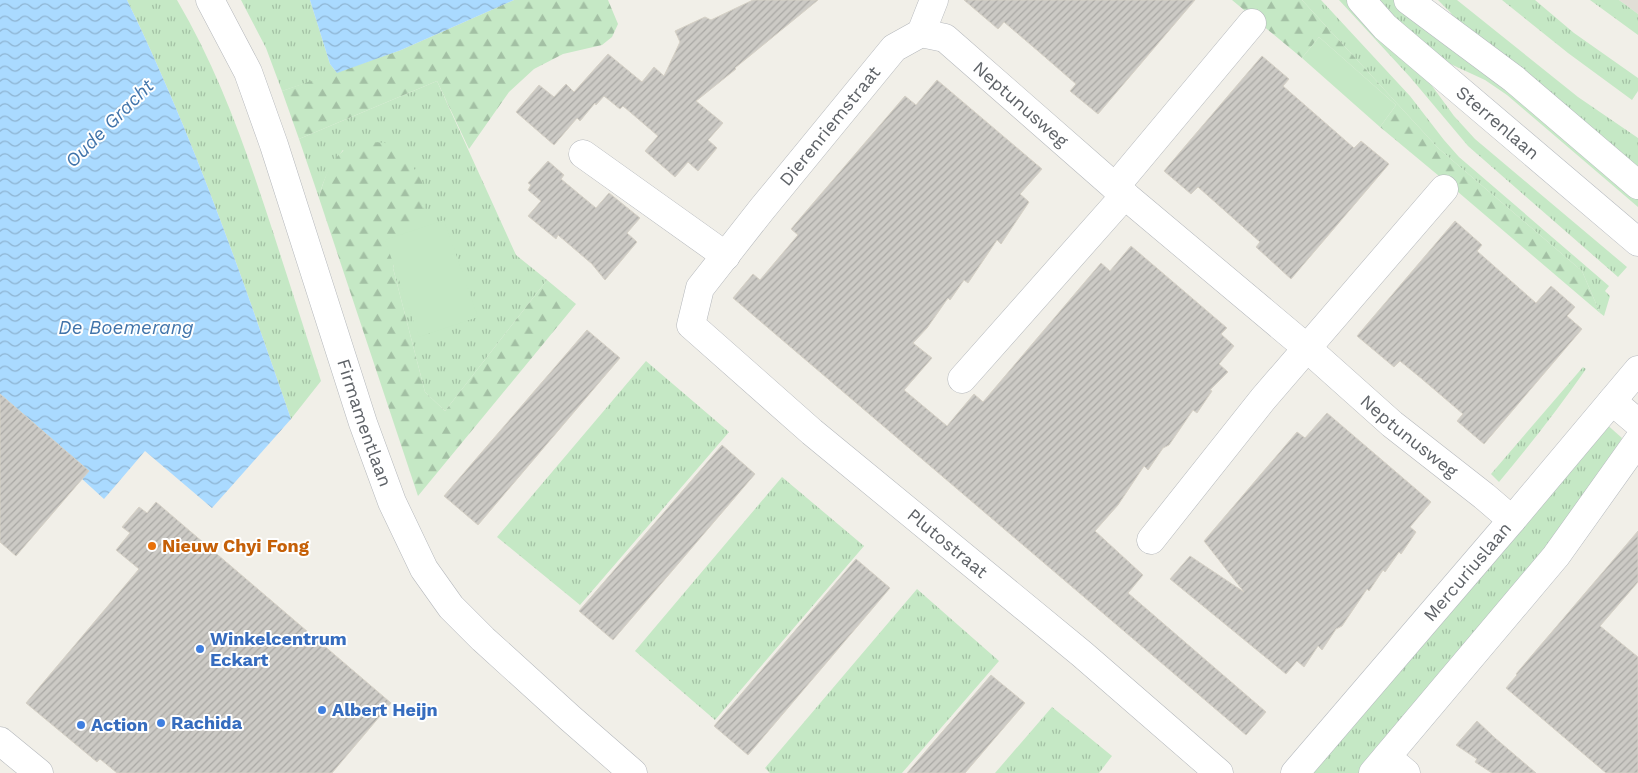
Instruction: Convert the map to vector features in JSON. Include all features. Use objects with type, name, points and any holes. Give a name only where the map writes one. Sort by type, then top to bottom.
[{"type":"street","name":"Firmamentlaan","points":[[210,0],[248,72],[274,145],[363,423],[392,502],[424,569],[451,607],[570,718],[633,773]]},
{"type":"street","points":[[921,33],[934,0]]},
{"type":"street","name":"Sterrenlaan","points":[[1361,0],[1385,27],[1638,242]]},
{"type":"street","points":[[1408,0],[1514,79],[1638,185]]},
{"type":"street","points":[[962,379],[1120,191],[1252,23]]},
{"type":"street","name":"Neptunusweg","points":[[921,33],[945,38],[1120,191],[1308,349],[1392,424],[1512,520]]},
{"type":"street","name":"Dierenriemstraat","points":[[695,307],[700,288],[894,48],[921,33]]},
{"type":"street","points":[[583,154],[726,256]]},
{"type":"street","points":[[1151,540],[1263,399],[1444,189]]},
{"type":"street","name":"Plutostraat","points":[[695,307],[691,325],[698,332],[812,432],[1082,654],[1219,773]]},
{"type":"street","name":"Mercuriuslaan","points":[[1295,773],[1638,370]]},
{"type":"street","points":[[1612,401],[1638,423]]},
{"type":"street","points":[[1388,768],[1556,556],[1638,441]]},
{"type":"street","points":[[0,741],[39,773]]},
{"type":"shaded area","points":[[1619,0],[1638,0],[1638,14]]},
{"type":"green space","points":[[127,0],[177,0],[219,84],[243,143],[321,381],[291,419],[235,260],[195,154],[174,102]]},
{"type":"green space","points":[[241,0],[310,0],[330,64],[337,73],[282,91],[266,48]]},
{"type":"green space","points":[[514,0],[608,0],[618,24],[612,37],[602,45],[563,54],[534,69],[509,92],[469,149],[437,81],[299,139],[282,91],[401,50]]},
{"type":"green space","points":[[1232,0],[1302,0],[1438,148],[1582,271],[1600,313],[1380,127],[1396,105],[1319,37],[1302,58]]},
{"type":"green space","points":[[1302,0],[1321,0],[1410,96],[1459,157],[1609,286],[1605,291],[1610,296],[1604,316],[1600,313],[1582,271],[1438,148]]},
{"type":"green space","points":[[1339,0],[1352,0],[1427,79],[1454,116],[1475,139],[1627,267],[1618,277],[1468,146],[1410,77]]},
{"type":"green space","points":[[1371,0],[1394,0],[1638,193],[1638,207],[1507,95],[1485,80],[1444,61]]},
{"type":"green space","points":[[1438,0],[1457,0],[1578,97],[1638,138],[1638,174],[1457,21]]},
{"type":"green space","points":[[1502,0],[1535,0],[1574,33],[1638,78],[1638,91],[1632,100],[1568,53]]},
{"type":"green space","points":[[1590,0],[1619,0],[1638,14],[1638,35]]},
{"type":"green space","points":[[1319,37],[1396,105],[1380,127],[1302,58]]},
{"type":"green space","points":[[437,81],[516,255],[547,280],[445,411],[425,392],[393,268],[396,259],[343,150],[328,173],[319,198],[299,139]]},
{"type":"green space","points":[[365,142],[385,143],[392,146],[411,165],[421,180],[425,194],[424,206],[420,218],[398,254],[393,268],[425,392],[445,411],[547,280],[576,304],[418,496],[319,198],[327,173],[338,156],[345,150]]},
{"type":"green space","points":[[444,220],[478,317],[419,337],[385,240]]},
{"type":"green space","points":[[646,361],[729,432],[580,605],[497,537]]},
{"type":"green space","points":[[1583,367],[1586,369],[1565,398],[1499,482],[1491,474]]},
{"type":"green space","points":[[1604,422],[1622,438],[1572,524],[1364,773],[1306,773]]},
{"type":"green space","points":[[782,477],[864,546],[715,720],[635,651]]},
{"type":"green space","points":[[917,589],[999,661],[902,773],[770,773],[765,768]]},
{"type":"green space","points":[[1052,707],[1112,756],[1099,773],[995,773]]},
{"type":"water","name":"De Boemerang","points":[[0,0],[127,0],[174,102],[235,260],[291,419],[212,508],[145,451],[104,499],[0,404]]},
{"type":"water","points":[[310,0],[514,0],[401,50],[337,73],[330,64]]},
{"type":"building","points":[[753,0],[818,0],[696,101],[723,123],[708,140],[717,148],[698,171],[688,162],[675,177],[645,151],[658,136],[623,106],[620,109],[604,96],[596,105],[595,103],[580,121],[577,118],[554,145],[516,112],[539,85],[554,97],[566,84],[574,92],[608,54],[642,82],[654,67],[664,76],[680,42],[675,31],[705,17],[711,20]]},
{"type":"building","points":[[964,0],[1195,0],[1098,114],[1070,91],[1076,84],[1004,22],[998,29]]},
{"type":"building","points":[[1262,56],[1289,79],[1283,86],[1354,148],[1361,141],[1389,164],[1291,279],[1256,247],[1260,242],[1198,187],[1191,194],[1164,171]]},
{"type":"building","points":[[937,80],[1042,169],[1020,194],[1029,202],[1001,244],[997,240],[968,283],[964,280],[950,300],[948,298],[927,328],[913,343],[932,358],[904,390],[947,426],[974,394],[983,402],[1101,263],[1110,271],[1131,246],[1227,328],[1221,334],[1234,346],[1219,364],[1228,372],[1210,390],[1212,391],[1197,413],[1193,410],[1169,445],[1163,448],[1148,470],[1144,466],[1118,505],[1095,531],[1143,575],[1128,593],[1266,712],[1246,735],[733,298],[753,274],[760,280],[798,235],[791,229],[905,96],[916,105]]},
{"type":"building","points":[[548,161],[564,175],[561,179],[596,208],[609,193],[640,218],[627,233],[637,242],[605,280],[592,264],[558,235],[556,239],[528,216],[541,201],[528,190],[531,185],[528,183]]},
{"type":"building","points":[[1455,221],[1482,245],[1477,251],[1536,303],[1551,286],[1575,307],[1567,316],[1582,329],[1484,444],[1457,421],[1463,414],[1422,379],[1400,361],[1394,367],[1357,336]]},
{"type":"building","points":[[587,330],[620,358],[478,525],[444,496]]},
{"type":"building","points":[[0,394],[89,471],[16,556],[0,542]]},
{"type":"building","points":[[1327,413],[1431,502],[1410,527],[1416,532],[1401,554],[1399,552],[1385,572],[1383,570],[1369,591],[1367,589],[1342,626],[1336,629],[1322,650],[1318,646],[1304,667],[1297,661],[1286,674],[1170,579],[1190,556],[1244,592],[1204,541],[1297,432],[1305,438]]},
{"type":"building","points":[[722,445],[755,474],[613,640],[579,611]]},
{"type":"building","name":"Winkelcentrum Eckart","points":[[156,502],[391,703],[332,773],[117,773],[100,759],[97,762],[26,703],[139,569],[116,550],[130,533],[122,527],[139,507],[147,513]]},
{"type":"building","points":[[1638,531],[1638,582],[1600,626],[1638,657],[1638,773],[1606,773],[1506,688]]},
{"type":"building","points":[[856,559],[890,588],[748,755],[714,726]]},
{"type":"building","points":[[991,675],[1025,703],[965,773],[907,773]]},
{"type":"building","points":[[1477,721],[1536,773],[1492,773],[1475,762],[1477,759],[1456,745]]},
{"type":"place","name":"Nieuw Chyi Fong","points":[[152,546]]},
{"type":"place","name":"Winkelcentrum Eckart","points":[[200,649]]},
{"type":"place","name":"Albert Heijn","points":[[322,710]]},
{"type":"place","name":"Rachida","points":[[161,723]]},
{"type":"place","name":"Action","points":[[81,725]]},
{"type":"water label","name":"Oude Gracht","points":[[109,123]]}]
